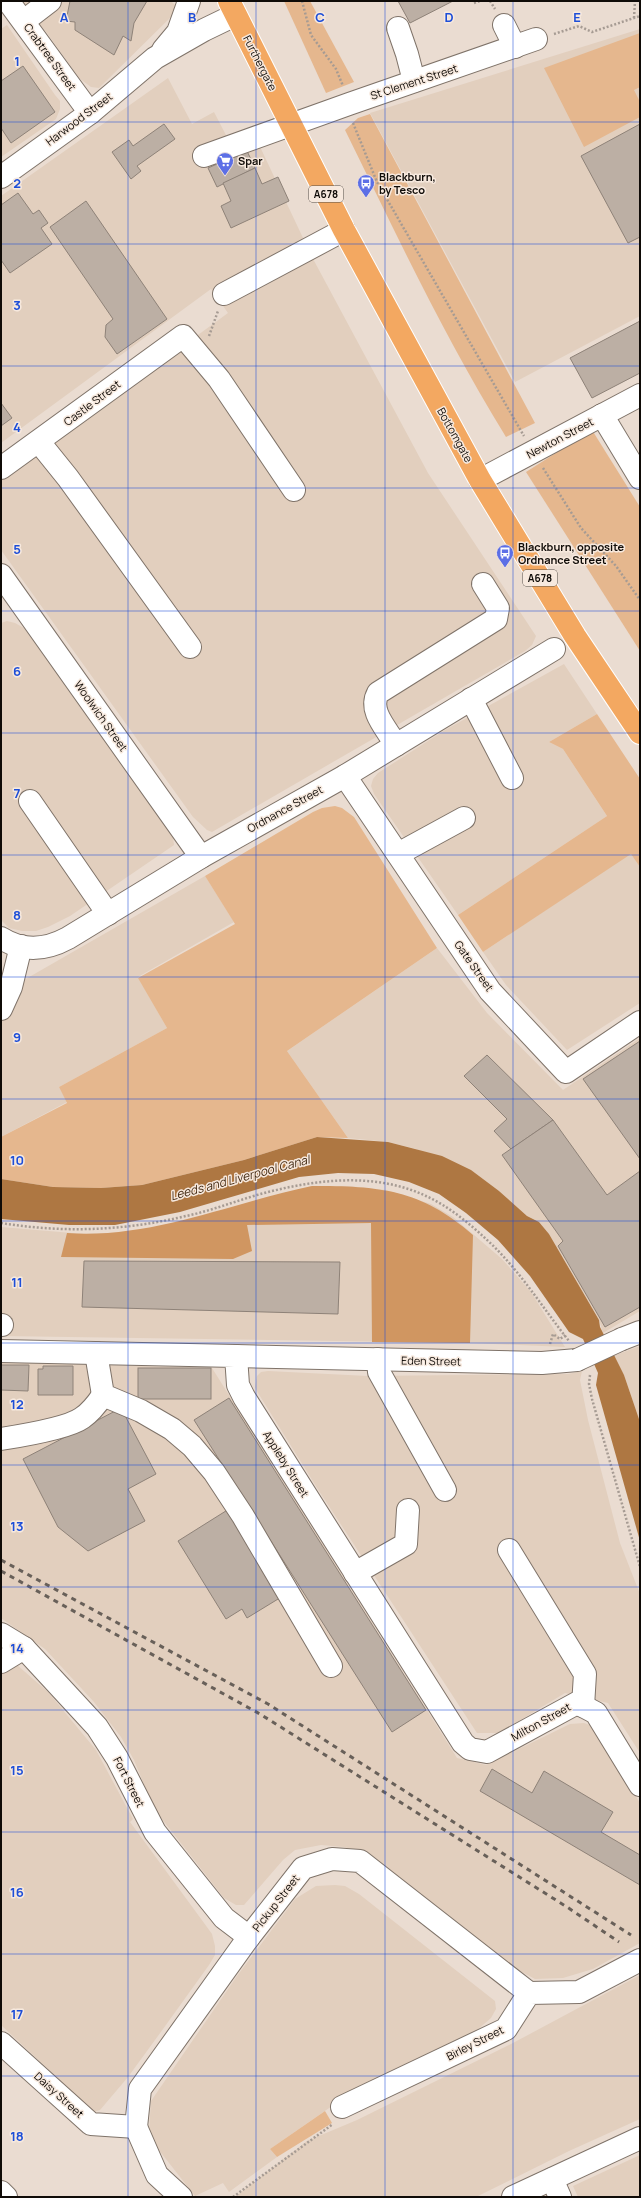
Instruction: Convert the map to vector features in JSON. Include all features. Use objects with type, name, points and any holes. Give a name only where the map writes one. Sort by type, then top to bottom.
[{"type":"highway","name":"Furthergate","points":[[232,8],[292,126]]},
{"type":"highway","name":"Bottomgate","points":[[292,126],[344,230],[480,480],[575,636],[640,733]]},
{"type":"street","points":[[24,21],[50,1]]},
{"type":"street","name":"Harwood Street","points":[[156,58],[178,32],[189,1]]},
{"type":"street","name":"Crabtree Street","points":[[6,4],[24,21],[90,113]]},
{"type":"street","name":"Harwood Street","points":[[1,177],[90,113],[156,58],[204,30],[232,8]]},
{"type":"street","points":[[504,25],[515,47]]},
{"type":"street","points":[[398,28],[414,81]]},
{"type":"street","name":"St Clement Street","points":[[204,156],[536,39]]},
{"type":"street","points":[[224,294],[344,230]]},
{"type":"street","name":"Castle Street","points":[[1,468],[40,442],[183,336],[201,358]]},
{"type":"street","points":[[201,358],[219,378],[294,490]]},
{"type":"street","name":"Newton Street","points":[[480,480],[640,395]]},
{"type":"street","points":[[602,416],[640,478]]},
{"type":"street","points":[[40,442],[68,478],[190,647]]},
{"type":"street","name":"Woolwich Street","points":[[1,575],[8,601],[201,857]]},
{"type":"street","points":[[396,745],[374,709],[374,700],[378,693],[496,619],[498,608],[483,584]]},
{"type":"street","name":"Ordnance Street","points":[[11,942],[38,948],[57,944],[201,857],[345,776],[554,649]]},
{"type":"street","points":[[471,699],[512,778]]},
{"type":"street","name":"Gate Street","points":[[345,776],[490,991],[566,1072],[640,1022]]},
{"type":"street","points":[[30,801],[108,914]]},
{"type":"street","points":[[398,854],[464,818]]},
{"type":"street","points":[[1,1009],[11,987],[11,942]]},
{"type":"street","name":"Eden Street","points":[[236,1356],[542,1363],[580,1359],[631,1335]]},
{"type":"street","points":[[1,1351],[236,1356]]},
{"type":"street","points":[[1,1439],[27,1435],[80,1419],[93,1409],[103,1396],[96,1353]]},
{"type":"street","name":"Appleby Street","points":[[236,1356],[238,1385],[244,1397],[355,1573],[463,1743],[470,1749],[487,1752]]},
{"type":"street","points":[[378,1359],[379,1372],[445,1490]]},
{"type":"street","points":[[103,1396],[141,1412],[172,1430],[192,1446],[205,1461],[243,1516],[331,1666]]},
{"type":"street","points":[[355,1573],[406,1544],[408,1510]]},
{"type":"street","points":[[509,1550],[585,1674],[589,1709],[640,1785]]},
{"type":"street","name":"Fort Street","points":[[1,1634],[24,1648],[97,1727],[117,1758],[155,1832],[224,1918],[249,1937]]},
{"type":"street","points":[[1,1662],[24,1648]]},
{"type":"street","name":"Milton Street","points":[[487,1752],[576,1703],[589,1709]]},
{"type":"street","name":"Pickup Street","points":[[136,2127],[140,2089],[249,1937],[303,1868],[332,1858],[360,1861],[529,1993]]},
{"type":"street","points":[[529,1993],[579,1992],[640,1960]]},
{"type":"street","name":"Birley Street","points":[[342,2108],[506,2029],[529,1993]]},
{"type":"street","name":"Daisy Street","points":[[1,2043],[91,2124],[136,2127]]},
{"type":"street","points":[[136,2127],[157,2175],[181,2197]]},
{"type":"street","points":[[513,2197],[556,2188],[640,2138]]},
{"type":"street","points":[[1,2192],[6,2197]]},
{"type":"path","points":[[302,1],[311,35],[336,69],[349,104],[354,127],[377,182],[462,332],[535,452],[543,469],[581,528],[616,566],[640,600]]},
{"type":"path","points":[[474,4],[480,1]]},
{"type":"path","points":[[634,18],[635,1]]},
{"type":"path","points":[[536,39],[579,26],[592,32],[640,16]]},
{"type":"path","points":[[201,358],[224,294]]},
{"type":"path","points":[[1,1223],[34,1228],[113,1229],[186,1216],[257,1195],[311,1182],[353,1181],[398,1186],[427,1196],[457,1216],[487,1240],[529,1286],[580,1359],[589,1384],[640,1567]]},
{"type":"path","points":[[233,2197],[333,2124],[342,2108]]},
{"type":"shaded area","points":[[19,1],[171,1],[176,6],[175,13],[99,88],[91,87],[79,78],[47,33]]},
{"type":"shaded area","points":[[284,1],[310,1],[354,82],[326,93]]},
{"type":"shaded area","points":[[7,25],[60,101],[60,109],[56,119],[1,157],[1,29]]},
{"type":"shaded area","points":[[640,29],[640,316],[515,382],[370,113]]},
{"type":"shaded area","points":[[640,33],[640,87],[634,90],[640,102],[640,117],[584,147],[544,68]]},
{"type":"shaded area","points":[[168,78],[192,124],[214,112],[228,139],[253,132],[312,257],[428,473],[536,636],[532,645],[525,651],[212,832],[207,830],[193,817],[1,550],[1,479],[228,313],[211,289],[1,443],[1,196]]},
{"type":"shaded area","points":[[370,114],[535,423],[506,437],[462,362],[442,324],[402,247],[345,130],[358,118]]},
{"type":"shaded area","points":[[592,430],[640,507],[640,651],[526,472]]},
{"type":"shaded area","points":[[7,621],[24,628],[168,827],[173,837],[174,845],[70,916],[36,931],[22,931],[9,928],[1,920],[1,623]]},
{"type":"shaded area","points":[[564,664],[597,714],[549,742],[563,749],[607,816],[458,915],[374,794],[371,786],[373,779],[378,773],[445,730]]},
{"type":"shaded area","points":[[597,714],[640,779],[640,867],[631,854],[483,952],[458,915],[607,816],[563,749],[549,742]]},
{"type":"shaded area","points":[[335,806],[342,808],[354,817],[437,948],[287,1051],[348,1138],[317,1137],[244,1160],[142,1185],[101,1188],[53,1187],[1,1179],[1,1137],[67,1103],[59,1087],[167,1028],[138,978],[235,924],[205,876],[313,812],[322,808]]},
{"type":"shaded area","points":[[631,853],[640,867],[640,1003],[567,1050],[506,985],[483,952]]},
{"type":"shaded area","points":[[205,876],[234,922],[138,977],[167,1028],[59,1087],[67,1102],[1,1137],[1,979],[17,984]]},
{"type":"shaded area","points":[[437,948],[487,1013],[563,1090],[640,1038],[640,1311],[603,1333],[599,1320],[549,1234],[539,1222],[527,1216],[499,1191],[416,1149],[388,1142],[348,1138],[287,1051]]},
{"type":"shaded area","points":[[312,1186],[348,1186],[386,1190],[431,1204],[453,1217],[502,1259],[531,1292],[565,1347],[470,1343],[1,1336],[1,1227],[84,1234],[131,1232],[184,1221]]},
{"type":"shaded area","points":[[312,1186],[358,1187],[398,1193],[417,1199],[435,1208],[454,1220],[473,1235],[470,1343],[372,1342],[371,1223],[247,1225],[252,1251],[233,1259],[61,1257],[67,1233],[130,1231],[191,1218]]},
{"type":"shaded area","points":[[640,1346],[640,1422],[624,1375],[613,1356]]},
{"type":"shaded area","points":[[1,1362],[212,1368],[457,1758],[486,1765],[570,1724],[584,1723],[590,1725],[595,1731],[640,1803],[640,1943],[593,1969],[563,1978],[535,1979],[518,1970],[357,1851],[344,1847],[321,1845],[295,1850],[283,1860],[244,1905],[236,1905],[224,1898],[154,1809],[134,1760],[121,1737],[94,1702],[45,1649],[1,1618]]},
{"type":"shaded area","points":[[268,1371],[368,1376],[568,1374],[582,1371],[580,1380],[588,1420],[620,1543],[640,1594],[640,1753],[608,1703],[565,1693],[499,1733],[477,1733],[319,1491],[258,1393],[255,1387],[257,1376],[261,1372]]},
{"type":"shaded area","points":[[1,1651],[48,1692],[96,1750],[133,1819],[130,1822],[212,1934],[215,1946],[215,1955],[209,1965],[163,2029],[128,2077],[100,2110],[94,2112],[1,2025]]},
{"type":"shaded area","points":[[316,1886],[345,1886],[359,1894],[495,2001],[496,2009],[491,2018],[477,2030],[345,2097],[270,2149],[277,2157],[229,2192],[223,2183],[195,2196],[151,2140],[149,2131],[151,2101],[237,1976],[295,1899]]},
{"type":"shaded area","points":[[640,1975],[640,2119],[569,2151],[476,2197],[235,2197],[307,2141],[357,2120],[513,2043]]},
{"type":"shaded area","points":[[325,2111],[332,2123],[277,2157],[270,2149]]},
{"type":"shaded area","points":[[640,2155],[640,2197],[578,2197],[573,2186]]},
{"type":"water","name":"Leeds and Liverpool Canal","points":[[317,1137],[388,1142],[442,1156],[471,1170],[499,1191],[527,1216],[539,1222],[549,1234],[599,1320],[600,1327],[624,1375],[640,1422],[640,1541],[596,1385],[598,1373],[583,1339],[569,1332],[530,1276],[498,1240],[466,1213],[439,1194],[409,1182],[374,1174],[338,1173],[299,1177],[180,1212],[115,1225],[69,1225],[1,1219],[1,1179],[53,1187],[101,1188],[142,1185],[244,1160]]},
{"type":"building","points":[[70,1],[147,1],[134,23],[131,41],[123,36],[114,55],[75,30],[75,22],[66,21]]},
{"type":"building","points":[[398,1],[453,1],[410,23]]},
{"type":"building","points":[[23,66],[55,112],[11,143],[1,128],[1,81]]},
{"type":"building","points":[[164,124],[175,139],[137,166],[141,171],[131,179],[112,152],[129,140],[133,146]]},
{"type":"building","points":[[640,124],[640,237],[628,243],[581,156]]},
{"type":"building","name":"Spar","points":[[247,151],[255,168],[217,187],[208,168]]},
{"type":"building","points":[[255,168],[262,184],[278,177],[289,201],[231,228],[221,206],[231,201],[223,183]]},
{"type":"building","points":[[18,193],[33,214],[39,210],[48,223],[41,228],[52,244],[10,273],[1,260],[1,205]]},
{"type":"building","points":[[86,201],[167,319],[117,354],[105,337],[106,325],[113,319],[50,227]]},
{"type":"building","points":[[640,321],[640,373],[592,398],[570,358]]},
{"type":"building","points":[[1,403],[12,418],[1,426]]},
{"type":"building","points":[[640,1041],[640,1159],[583,1079]]},
{"type":"building","points":[[487,1055],[553,1120],[511,1149],[494,1131],[507,1119],[464,1076]]},
{"type":"building","points":[[553,1120],[607,1195],[640,1171],[640,1307],[605,1327],[558,1246],[563,1241],[502,1155]]},
{"type":"building","points":[[84,1261],[340,1262],[338,1314],[82,1307]]},
{"type":"building","points":[[1,1365],[29,1365],[28,1391],[1,1390]]},
{"type":"building","points":[[43,1366],[73,1366],[73,1395],[38,1395],[38,1369],[43,1369]]},
{"type":"building","points":[[138,1368],[211,1368],[211,1399],[138,1399]]},
{"type":"building","points":[[229,1398],[426,1710],[392,1732],[194,1420]]},
{"type":"building","points":[[121,1408],[156,1474],[128,1489],[145,1521],[88,1551],[58,1527],[23,1459]]},
{"type":"building","points":[[229,1509],[283,1596],[247,1618],[242,1609],[226,1619],[178,1541]]},
{"type":"building","points":[[492,1769],[532,1793],[544,1771],[613,1812],[601,1832],[640,1855],[640,1885],[480,1791]]},
{"type":"railway","points":[[1,1560],[268,1704],[631,1935]]},
{"type":"railway","points":[[1,1571],[260,1714],[567,1907],[619,1942]]},
{"type":"place","name":"Spar","points":[[225,176]]},
{"type":"place","name":"Blackburn, by Tesco","points":[[366,198]]},
{"type":"place","name":"Blackburn, opposite Ordnance Street","points":[[505,568]]}]
